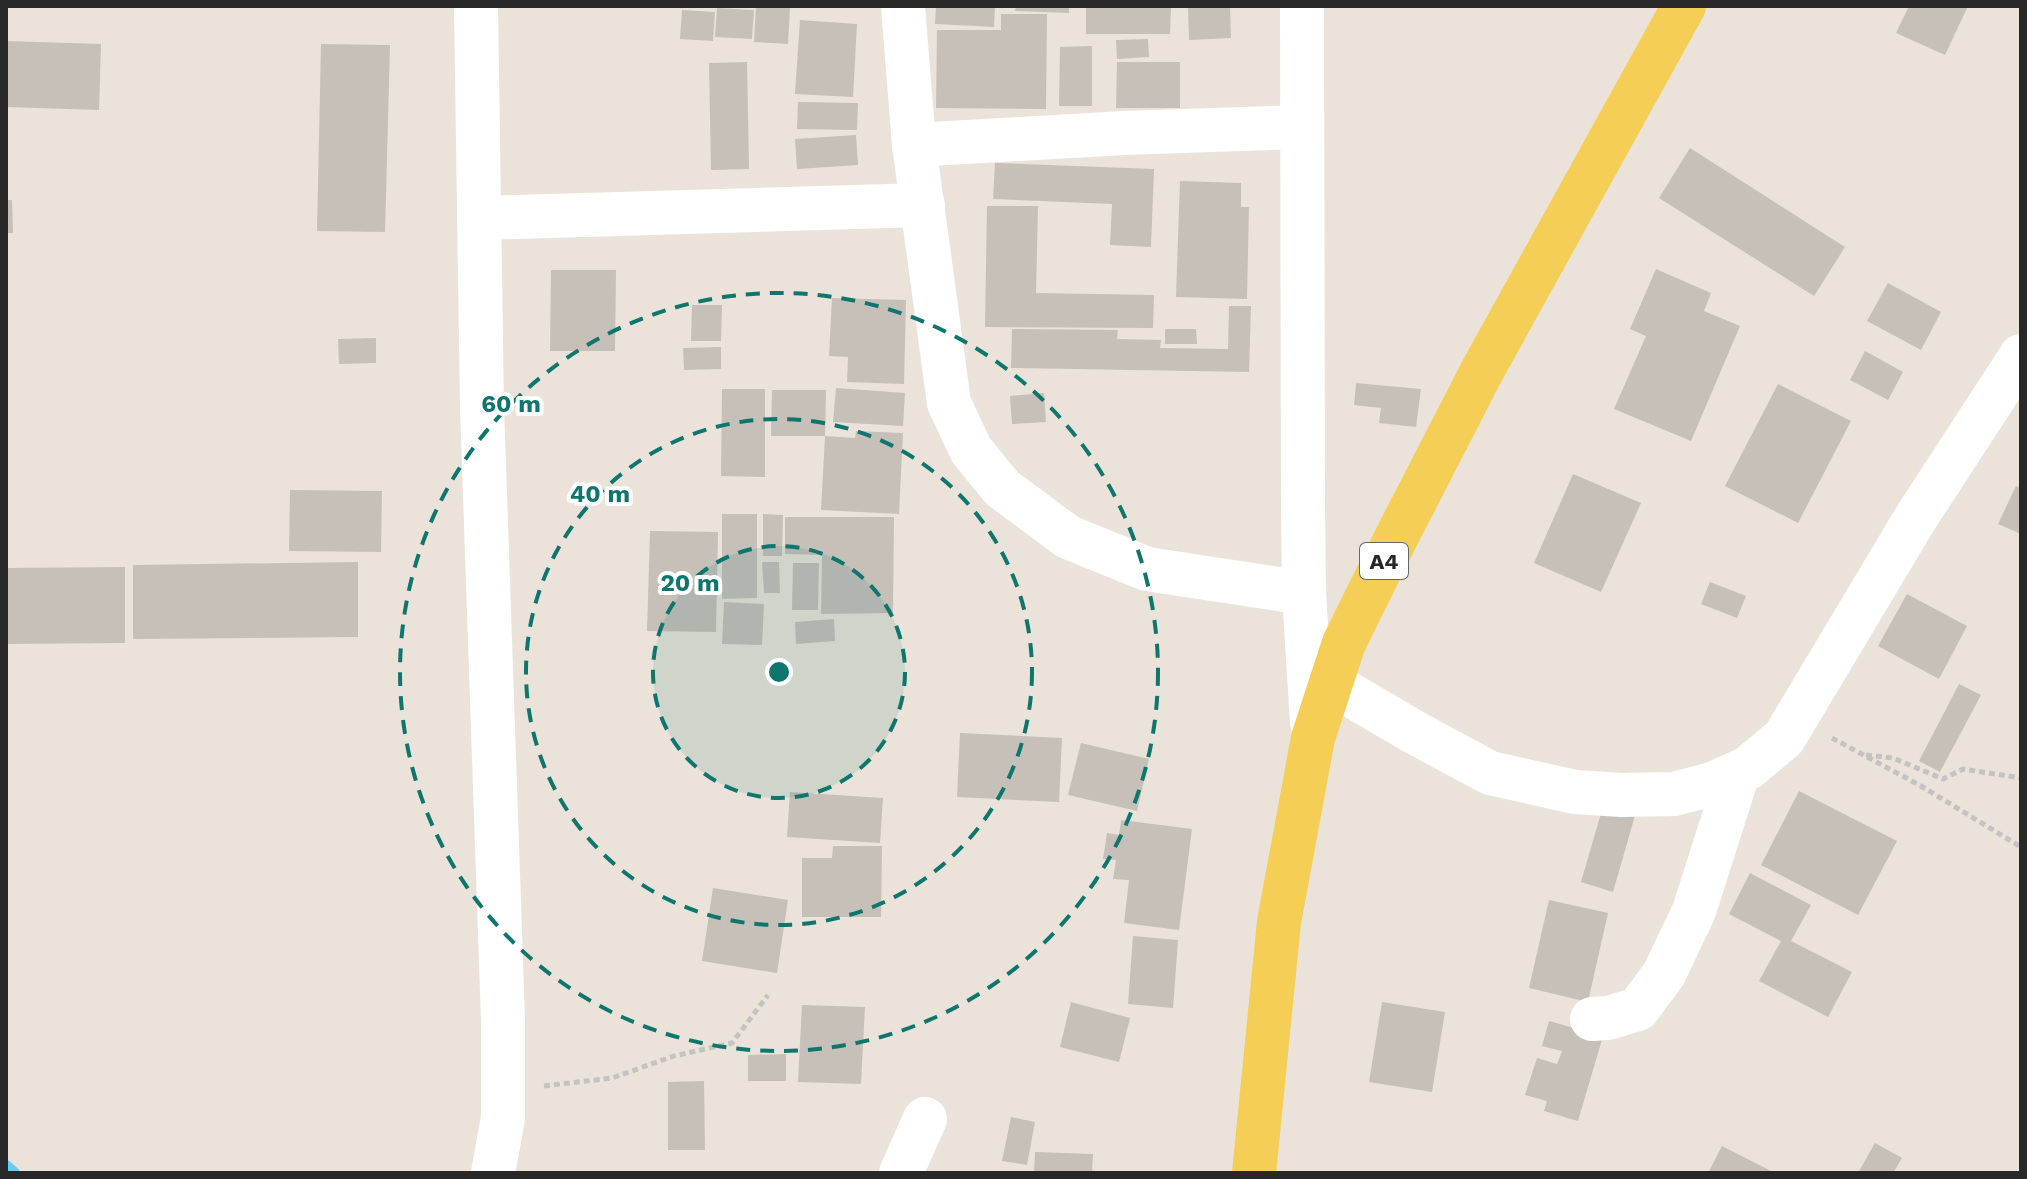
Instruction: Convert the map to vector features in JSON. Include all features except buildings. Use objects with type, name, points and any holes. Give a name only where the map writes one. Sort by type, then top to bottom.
[{"type":"main road","name":"A4","points":[[1254,1173],[1279,922],[1313,738],[1344,643],[1460,413],[1684,6]]},
{"type":"street","points":[[476,6],[482,407],[503,1020],[503,1118],[493,1173]]},
{"type":"street","points":[[903,6],[914,145],[949,403],[971,450],[1002,488],[1068,537],[1147,569],[1304,593]]},
{"type":"street","points":[[1302,6],[1304,593],[1313,738]]},
{"type":"street","points":[[914,145],[1302,127]]},
{"type":"street","points":[[479,218],[923,205]]},
{"type":"street","points":[[1332,684],[1490,773],[1575,792],[1674,794],[1738,773],[1784,738],[1915,519],[2021,356]]},
{"type":"street","points":[[1592,1019],[1608,1018],[1638,1009],[1664,974],[1694,911],[1738,773]]},
{"type":"street","points":[[901,1173],[925,1119]]},
{"type":"path","points":[[1784,738],[1828,736],[1921,786],[2021,847]]},
{"type":"path","points":[[1861,754],[1893,758],[1943,779],[1963,769],[2021,778]]},
{"type":"path","points":[[503,1087],[612,1078],[674,1056],[732,1043],[768,995]]},
{"type":"waterway","points":[[6,1166],[14,1173]]}]
